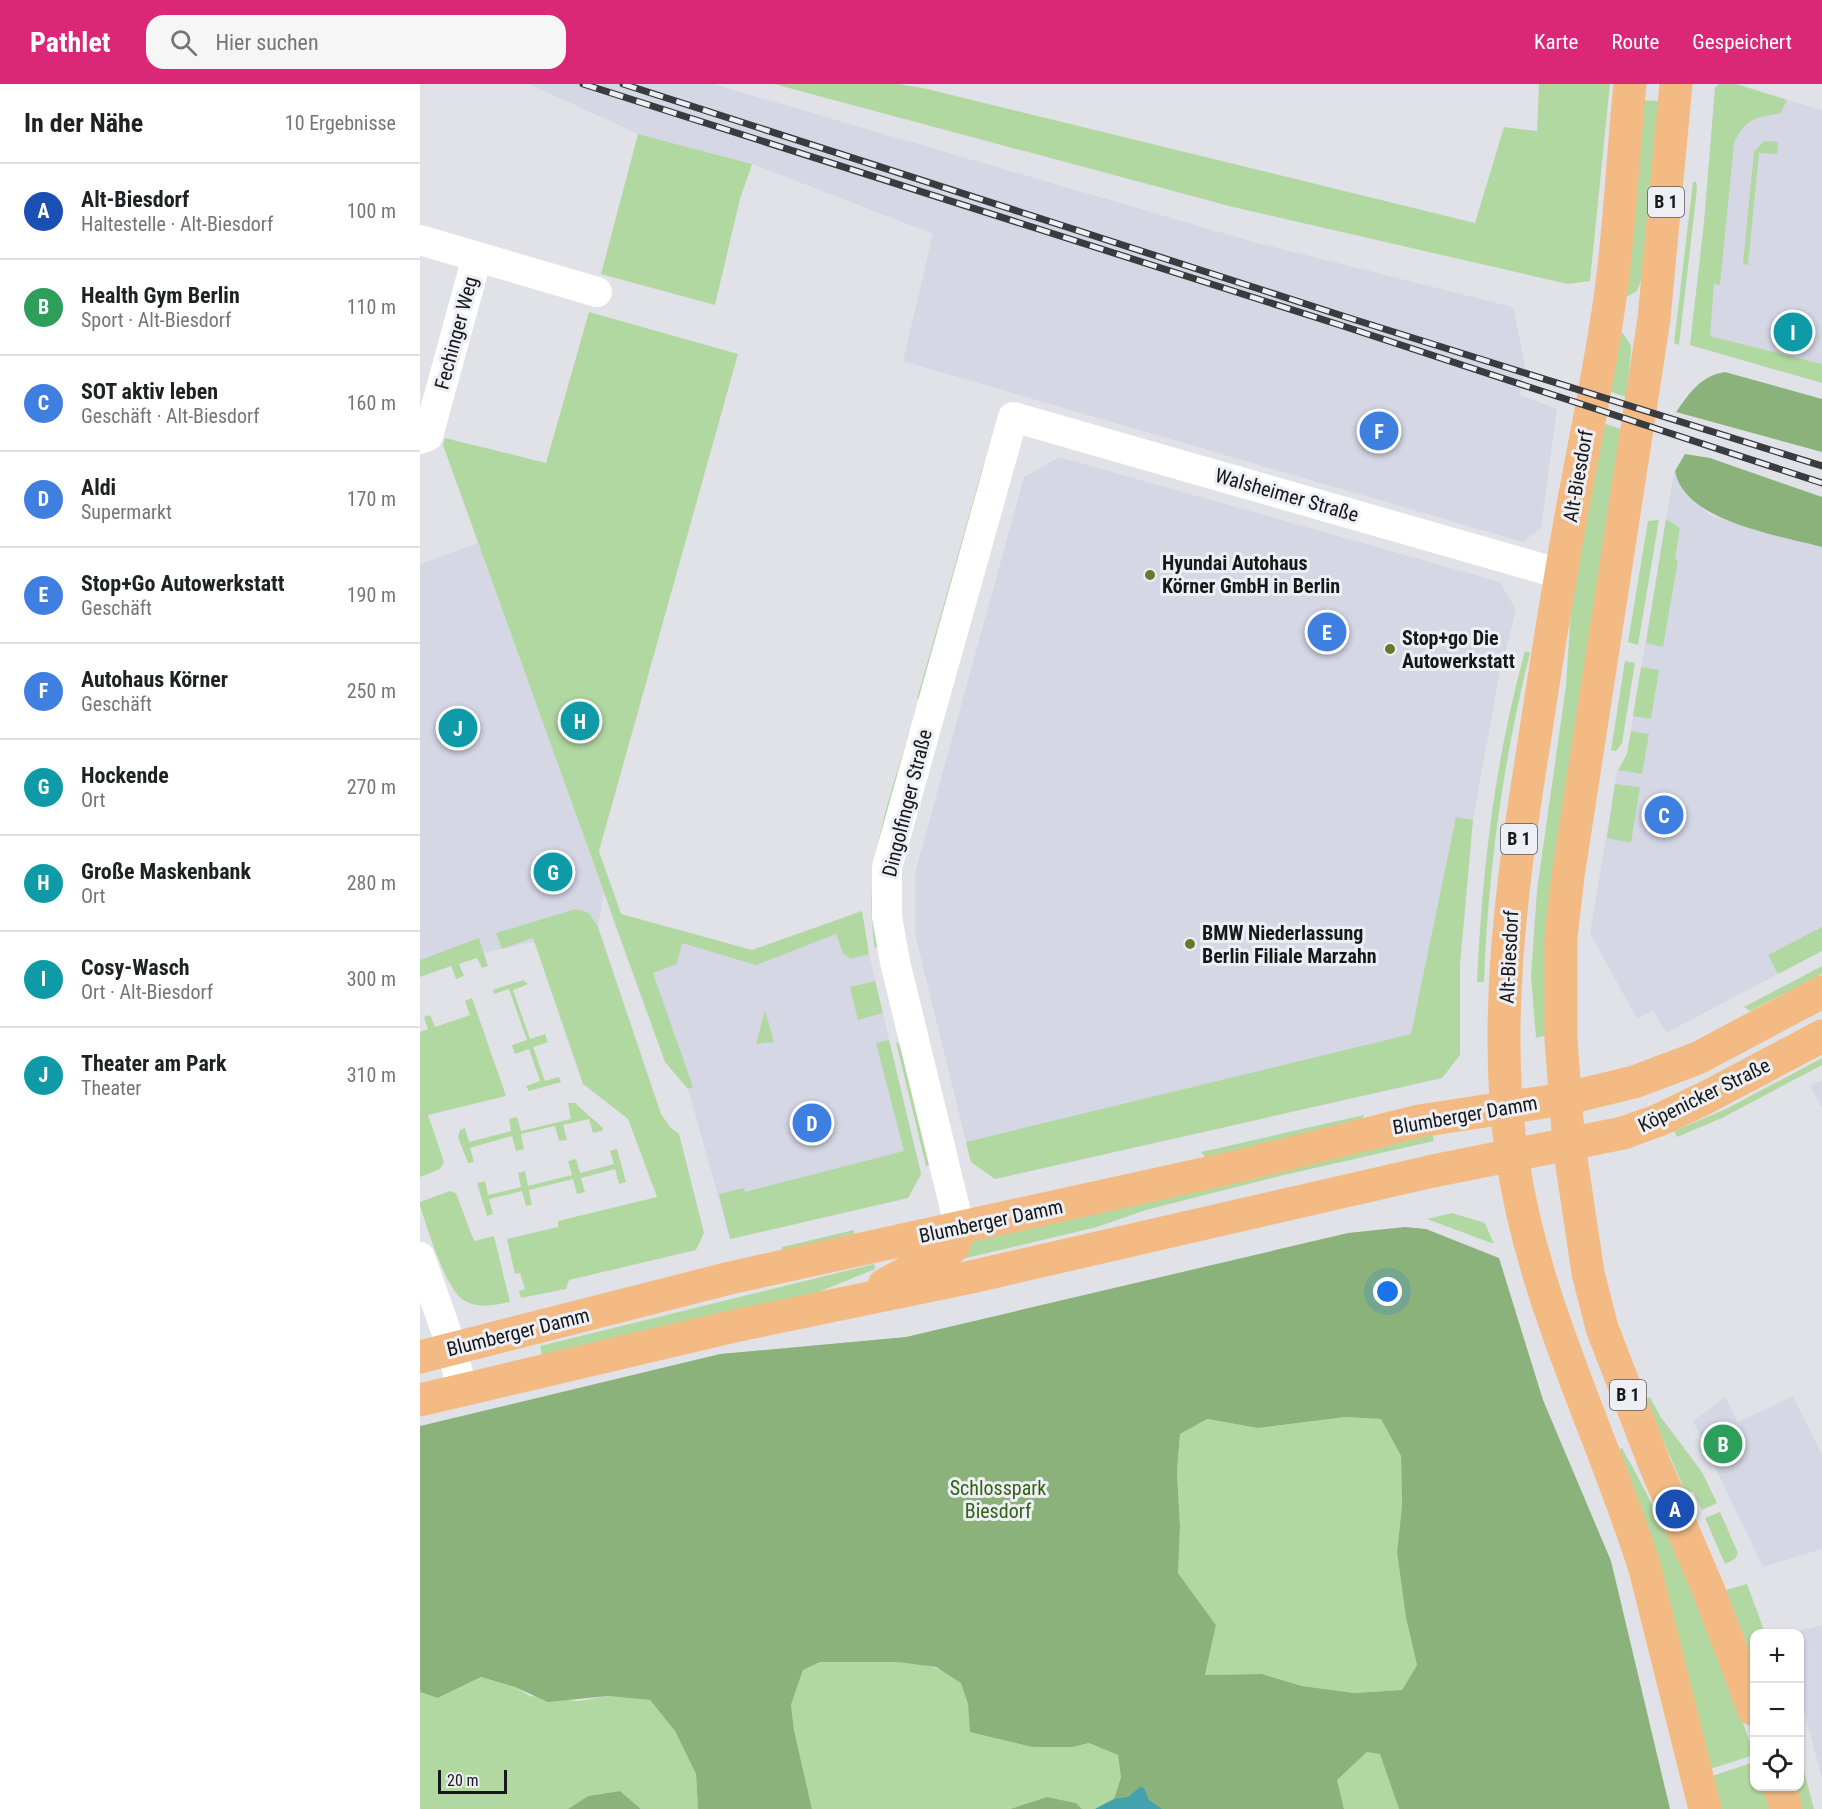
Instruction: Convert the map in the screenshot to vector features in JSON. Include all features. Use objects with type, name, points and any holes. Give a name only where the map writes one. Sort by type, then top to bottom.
[{"type":"main road","name":"Alt-Biesdorf","points":[[1630,84],[1609,309],[1561,574],[1515,861],[1509,925],[1506,1106],[1512,1156],[1534,1254],[1562,1349],[1633,1531],[1645,1569],[1705,1809]]},
{"type":"main road","name":"B 1","points":[[1676,84],[1654,319],[1561,937],[1559,1004],[1569,1145],[1588,1273],[1602,1328],[1750,1697]]},
{"type":"main road","name":"Köpenicker Straße","points":[[1564,1099],[1634,1082],[1698,1058],[1822,992]]},
{"type":"main road","name":"Köpenicker Straße","points":[[1512,1156],[1623,1132],[1659,1120],[1822,1036]]},
{"type":"main road","name":"Blumberger Damm","points":[[420,1357],[730,1278],[1248,1164],[1419,1120],[1564,1099]]},
{"type":"main road","points":[[420,1400],[739,1325],[856,1301],[1433,1171],[1512,1156]]},
{"type":"main road","points":[[856,1301],[953,1247],[960,1228]]},
{"type":"main road","points":[[1781,1791],[1786,1809]]},
{"type":"street","points":[[420,240],[597,292]]},
{"type":"street","name":"Fechinger Weg","points":[[420,439],[428,436],[477,257]]},
{"type":"street","name":"Walsheimer Straße","points":[[1013,417],[1561,574]]},
{"type":"street","name":"Dingolfinger Straße","points":[[960,1228],[895,962],[887,917],[887,867],[1013,417]]},
{"type":"street","points":[[420,1257],[452,1348],[462,1390]]},
{"type":"shaded area","points":[[529,84],[713,84],[1250,241],[1513,307],[1525,365],[1520,395],[1557,409],[1541,528],[1523,542],[903,361],[933,234],[752,164],[638,134]]},
{"type":"shaded area","points":[[1719,84],[1736,84],[1822,110],[1822,383],[1690,345],[1704,223],[1715,88]]},
{"type":"shaded area","name":"BMW Niederlassung Berlin Filiale Marzahn","points":[[1059,457],[1500,582],[1516,610],[1499,676],[1473,820],[1460,964],[1460,1055],[1442,1078],[995,1179],[971,1162],[915,934],[915,873],[1024,477]]},
{"type":"shaded area","points":[[1674,471],[1684,493],[1711,516],[1822,547],[1822,951],[1666,1033],[1653,1010],[1637,1019],[1590,933],[1617,772],[1627,754]]},
{"type":"shaded area","points":[[478,543],[604,893],[598,927],[420,968],[420,564]]},
{"type":"shaded area","points":[[610,911],[752,950],[862,911],[869,954],[921,1174],[908,1198],[730,1239],[688,1089],[665,1062]]},
{"type":"shaded area","points":[[1822,1080],[1822,1108],[1810,1086]]},
{"type":"shaded area","points":[[1793,1396],[1822,1455],[1822,1549],[1763,1567],[1693,1421],[1725,1397],[1738,1422]]},
{"type":"shaded area","points":[[1822,1625],[1822,1779],[1804,1711],[1804,1630]]},
{"type":"green space","points":[[774,84],[899,84],[923,88],[1475,223],[1504,127],[1537,131],[1539,84],[1610,84],[1590,281],[1568,284],[1233,207]]},
{"type":"green space","points":[[1719,84],[1736,84],[1787,100],[1781,113],[1758,118],[1747,124],[1734,143],[1720,285],[1714,284],[1710,336],[1822,364],[1822,383],[1690,345],[1704,223],[1715,88]]},
{"type":"green space","points":[[1640,100],[1659,101],[1642,278],[1637,291],[1628,296],[1625,295]]},
{"type":"green space","points":[[638,134],[752,164],[740,199],[715,305],[601,274]]},
{"type":"green space","points":[[1764,141],[1778,142],[1777,154],[1759,153],[1748,265],[1743,264],[1754,152]]},
{"type":"green space","points":[[1693,182],[1696,182],[1697,189],[1679,345],[1674,343]]},
{"type":"green space","points":[[589,312],[738,354],[599,851],[621,914],[752,950],[862,911],[869,954],[850,959],[843,953],[836,934],[756,965],[682,943],[677,964],[653,973],[693,1087],[688,1089],[665,1062],[443,445],[445,438],[546,463]]},
{"type":"green space","points":[[1623,333],[1631,346],[1626,397],[1606,390],[1619,334]]},
{"type":"green space","points":[[1725,372],[1822,399],[1822,452],[1676,412],[1702,381]]},
{"type":"green space","points":[[1602,423],[1621,429],[1547,1035],[1536,1038],[1531,976],[1537,890],[1566,686],[1572,592]]},
{"type":"green space","points":[[1685,454],[1710,458],[1822,497],[1822,547],[1736,524],[1696,503],[1682,488],[1675,471]]},
{"type":"green space","points":[[988,455],[924,697],[917,699],[982,470]]},
{"type":"green space","points":[[1666,519],[1680,528],[1675,559],[1678,560],[1663,647],[1646,643]]},
{"type":"green space","points":[[1659,520],[1638,645],[1628,642],[1648,521]]},
{"type":"green space","points":[[1525,651],[1530,653],[1520,693],[1498,816],[1489,899],[1484,982],[1477,982],[1482,898],[1492,815],[1506,733]]},
{"type":"green space","points":[[1625,661],[1635,663],[1622,743],[1616,751],[1611,750]]},
{"type":"green space","points":[[1641,667],[1659,670],[1651,719],[1633,716]]},
{"type":"green space","points":[[910,729],[914,733],[880,942],[875,949],[872,892],[879,838]]},
{"type":"green space","points":[[1631,731],[1649,734],[1642,774],[1618,770],[1627,754]]},
{"type":"green space","points":[[1615,784],[1640,787],[1631,843],[1607,838]]},
{"type":"green space","points":[[1456,817],[1473,820],[1460,964],[1460,1055],[1442,1078],[995,1179],[971,1162],[966,1142],[1411,1034]]},
{"type":"green space","points":[[576,909],[589,913],[598,927],[661,1114],[670,1127],[679,1134],[704,1233],[696,1250],[569,1280],[566,1289],[521,1298],[519,1291],[525,1289],[520,1273],[515,1274],[507,1239],[558,1227],[558,1221],[657,1197],[628,1119],[583,1084],[533,938],[502,949],[496,933]]},
{"type":"green space","points":[[1822,927],[1822,951],[1778,974],[1768,955]]},
{"type":"green space","points":[[479,938],[488,966],[482,968],[477,958],[459,964],[464,976],[456,979],[451,966],[420,977],[420,960]]},
{"type":"green space","points":[[1822,966],[1822,974],[1750,1011],[1744,1007]]},
{"type":"green space","points":[[523,980],[528,984],[513,990],[530,1039],[545,1034],[548,1042],[533,1047],[545,1081],[559,1077],[561,1082],[529,1091],[526,1086],[540,1081],[529,1049],[515,1054],[512,1045],[527,1040],[509,989],[494,994],[493,990]]},
{"type":"green space","points":[[875,981],[883,1013],[858,1020],[850,987]]},
{"type":"green space","points":[[472,998],[506,1096],[428,1115],[444,1162],[440,1169],[420,1177],[420,1032],[428,1029],[424,1017],[430,1015],[435,1027],[470,1015],[465,1001]]},
{"type":"green space","points":[[765,1010],[774,1042],[756,1044]]},
{"type":"green space","points":[[889,1040],[921,1174],[908,1198],[730,1239],[719,1194],[744,1188],[745,1192],[904,1151],[876,1043]]},
{"type":"green space","points":[[896,1042],[904,1046],[932,1164],[926,1166]]},
{"type":"green space","points":[[1822,1058],[1822,1065],[1722,1118],[1677,1137],[1674,1131],[1726,1109]]},
{"type":"green space","points":[[568,1103],[575,1103],[603,1128],[602,1131],[593,1133],[589,1119],[563,1125],[567,1140],[559,1141],[555,1126],[521,1134],[524,1149],[516,1151],[512,1136],[470,1148],[474,1162],[468,1163],[458,1137],[460,1130],[465,1128],[469,1142],[511,1131],[509,1119],[517,1117],[521,1131],[571,1119]]},
{"type":"green space","points":[[1364,1115],[1361,1122],[1210,1162],[1201,1152]]},
{"type":"green space","points":[[1432,1132],[1434,1141],[1284,1175],[1146,1210],[1097,1227],[962,1259],[962,1244]]},
{"type":"green space","points":[[617,1149],[626,1182],[619,1184],[615,1169],[581,1178],[585,1192],[577,1194],[573,1179],[529,1190],[532,1205],[526,1206],[522,1191],[489,1199],[493,1214],[487,1216],[477,1183],[485,1181],[488,1195],[521,1187],[518,1173],[525,1171],[528,1186],[572,1175],[568,1161],[576,1159],[580,1173],[614,1164],[610,1151]]},
{"type":"green space","points":[[450,1191],[456,1193],[474,1241],[494,1236],[510,1302],[487,1306],[476,1305],[465,1301],[451,1285],[438,1258],[420,1206],[420,1202]]},
{"type":"green space","points":[[1452,1213],[1485,1223],[1494,1244],[1427,1219]]},
{"type":"green space","name":"Schlosspark Biesdorf","points":[[1405,1227],[1426,1229],[1499,1258],[1543,1400],[1611,1561],[1670,1809],[1399,1809],[1380,1754],[1367,1752],[1337,1780],[1344,1809],[1095,1809],[1114,1799],[1121,1777],[1118,1755],[1089,1743],[1073,1747],[1033,1747],[970,1732],[968,1704],[961,1683],[936,1667],[898,1662],[820,1662],[803,1670],[791,1705],[794,1730],[812,1809],[698,1809],[696,1774],[675,1731],[650,1700],[608,1696],[548,1702],[515,1687],[481,1677],[438,1698],[420,1692],[420,1426],[720,1354],[906,1337],[1348,1233]],"holes":[[[1346,1417],[1381,1419],[1401,1456],[1402,1506],[1397,1552],[1406,1618],[1417,1665],[1402,1690],[1354,1693],[1302,1686],[1262,1674],[1205,1675],[1216,1625],[1178,1573],[1180,1527],[1177,1472],[1180,1434],[1207,1419],[1258,1428]]]},
{"type":"green space","points":[[854,1230],[855,1241],[783,1251],[782,1247]]},
{"type":"green space","points":[[874,1264],[875,1269],[816,1293],[543,1358],[540,1346]]},
{"type":"green space","points":[[1650,1397],[1660,1416],[1702,1472],[1717,1503],[1702,1510],[1693,1491],[1686,1494],[1646,1399]]},
{"type":"green space","points":[[1346,1417],[1381,1419],[1401,1456],[1402,1506],[1397,1552],[1406,1618],[1417,1665],[1402,1690],[1354,1693],[1302,1686],[1262,1674],[1205,1675],[1216,1625],[1178,1573],[1180,1527],[1177,1472],[1180,1434],[1206,1419],[1258,1428]]},
{"type":"green space","points":[[1622,1448],[1661,1522],[1696,1598],[1750,1744],[1750,1756],[1707,1770],[1616,1451]]},
{"type":"green space","points":[[1720,1512],[1738,1553],[1735,1559],[1725,1564],[1705,1518]]},
{"type":"green space","points":[[1747,1584],[1764,1629],[1750,1629],[1750,1653],[1726,1590]]},
{"type":"green space","points":[[894,1661],[931,1667],[947,1673],[960,1682],[966,1692],[971,1732],[1073,1747],[1089,1743],[1119,1755],[1121,1777],[1114,1799],[1095,1809],[1082,1809],[1076,1803],[1047,1797],[1010,1809],[812,1809],[794,1730],[791,1705],[803,1670],[820,1662]]},
{"type":"green space","points":[[481,1677],[515,1687],[530,1696],[579,1701],[608,1696],[650,1700],[675,1731],[696,1774],[698,1809],[641,1809],[620,1791],[588,1796],[568,1809],[420,1809],[420,1692],[439,1698]]},
{"type":"green space","points":[[1367,1752],[1380,1753],[1399,1809],[1344,1809],[1336,1780]]},
{"type":"green space","points":[[1750,1763],[1750,1791],[1764,1791],[1769,1809],[1716,1809],[1709,1777]]},
{"type":"green space","points":[[1804,1772],[1814,1809],[1802,1809],[1797,1791],[1804,1791]]},
{"type":"green space","points":[[620,1791],[641,1809],[568,1809],[588,1796]]},
{"type":"green space","points":[[1047,1797],[1076,1803],[1082,1809],[1010,1809]]},
{"type":"water","points":[[1140,1787],[1144,1788],[1149,1800],[1162,1809],[1095,1809],[1114,1799],[1128,1797]]},
{"type":"railway","points":[[583,84],[1343,326],[1822,483]]},
{"type":"railway","points":[[623,84],[1346,317],[1822,466]]},
{"type":"place","name":"Cosy-Wasch","points":[[1793,332]]},
{"type":"place","name":"Autohaus Körner","points":[[1379,431]]},
{"type":"place","name":"Hyundai Autohaus Körner GmbH in Berlin","points":[[1150,575]]},
{"type":"place","name":"Stop+Go Autowerkstatt","points":[[1327,632]]},
{"type":"place","name":"Stop+go Die Autowerkstatt","points":[[1390,649]]},
{"type":"place","name":"Große Maskenbank","points":[[580,721]]},
{"type":"place","name":"Theater am Park","points":[[458,728]]},
{"type":"place","name":"SOT aktiv leben","points":[[1664,815]]},
{"type":"place","name":"Hockende","points":[[553,872]]},
{"type":"place","name":"BMW Niederlassung Berlin Filiale Marzahn","points":[[1190,944]]},
{"type":"place","name":"Aldi","points":[[812,1123]]},
{"type":"place","name":"Health Gym Berlin","points":[[1723,1444]]},
{"type":"place","name":"Alt-Biesdorf","points":[[1675,1509]]}]
